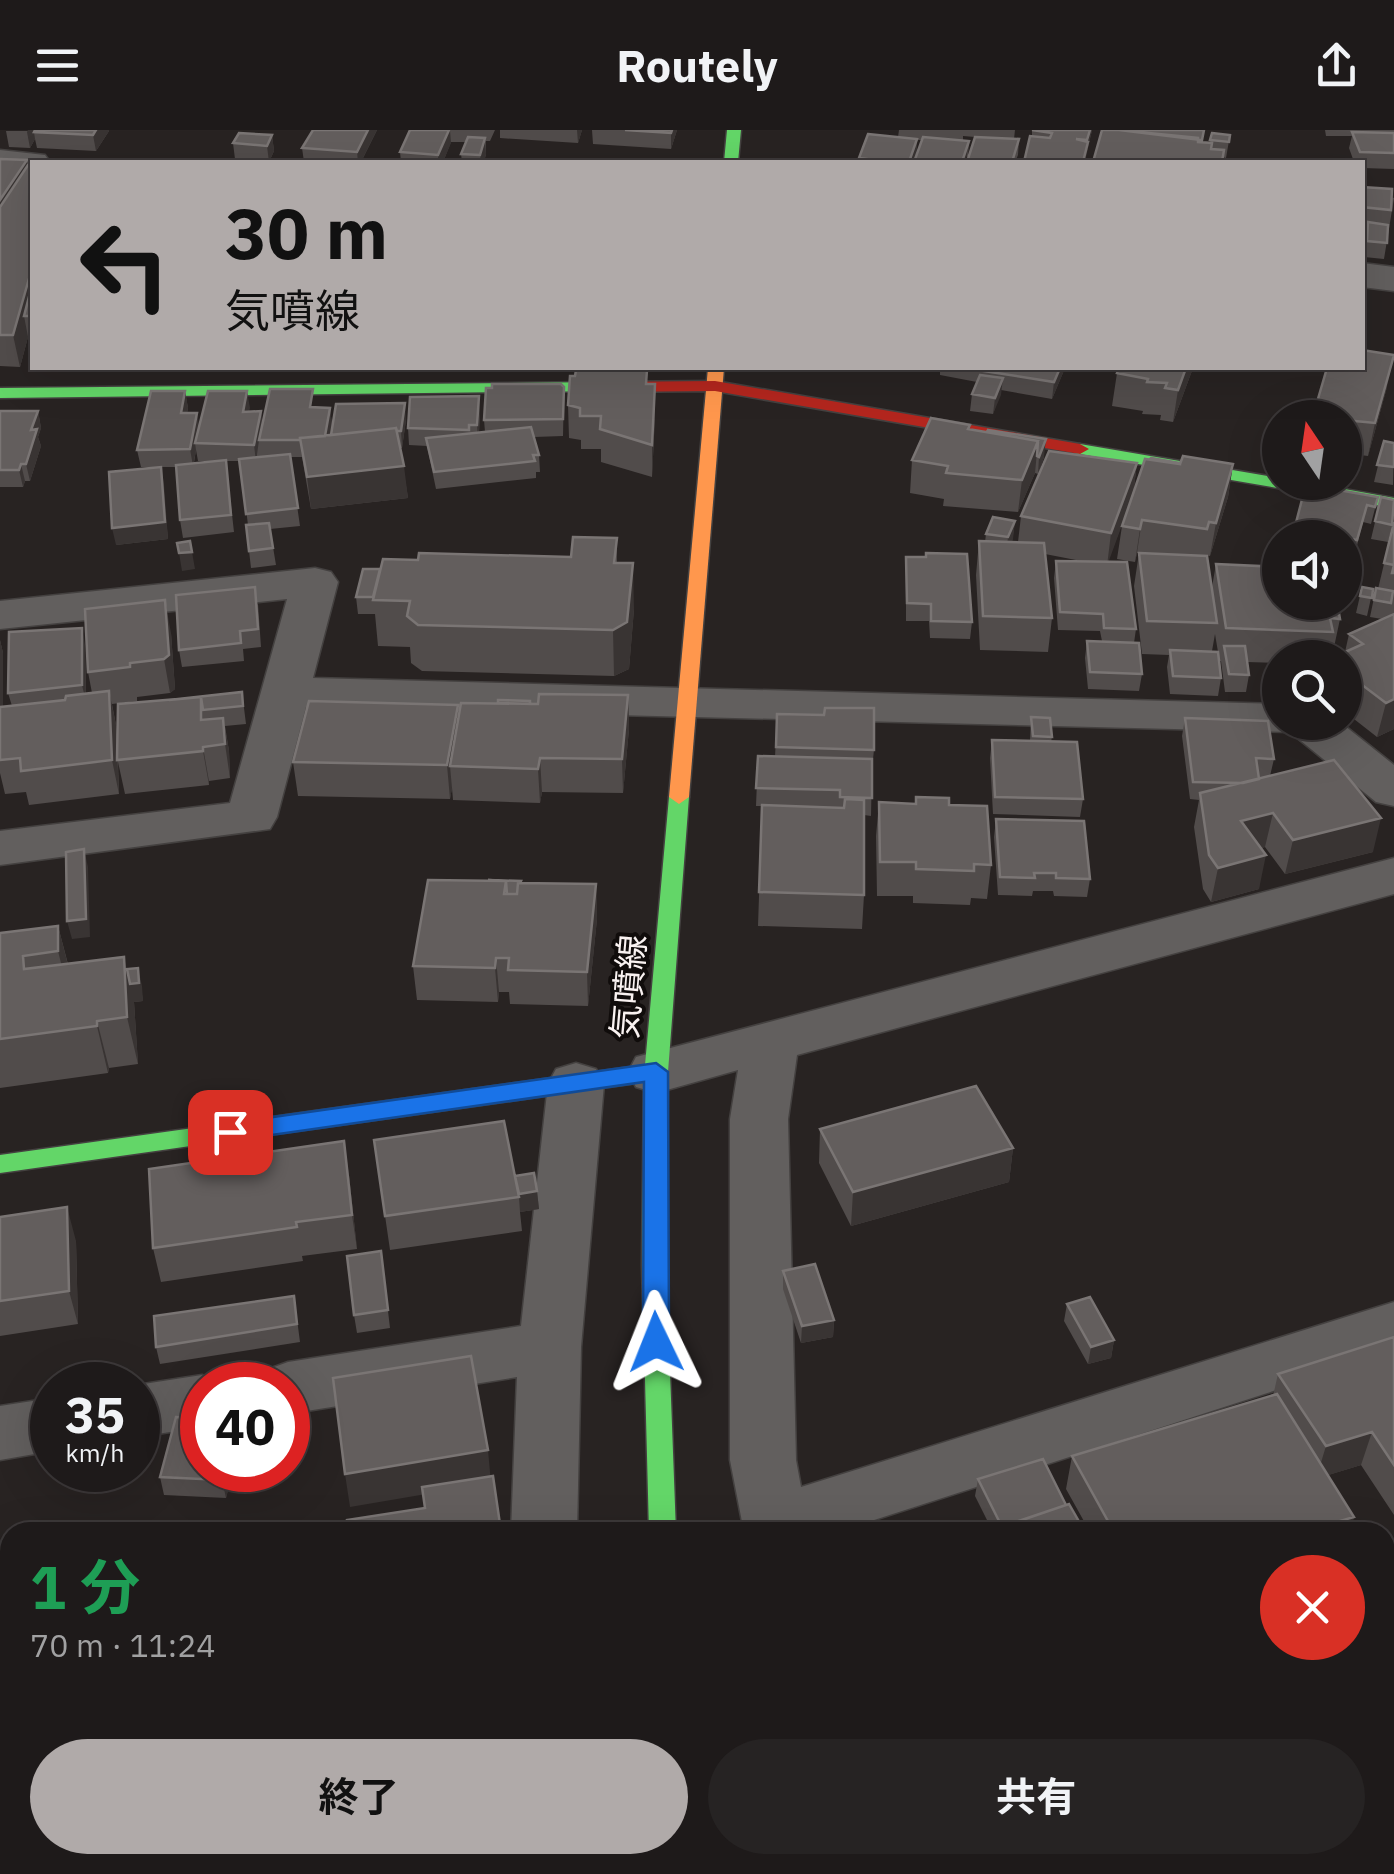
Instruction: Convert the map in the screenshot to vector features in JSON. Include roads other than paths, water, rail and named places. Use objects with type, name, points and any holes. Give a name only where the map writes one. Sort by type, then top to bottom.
[{"type":"street","points":[[731,160],[734,130]]},
{"type":"street","points":[[0,162],[30,164]]},
{"type":"street","points":[[1365,276],[1394,279]]},
{"type":"street","points":[[0,393],[716,376],[1394,503]]},
{"type":"street","name":"気噴線","points":[[0,1164],[656,1072],[716,376]]},
{"type":"street","points":[[0,615],[314,582],[252,818],[0,848]]},
{"type":"street","points":[[286,692],[1262,719]]},
{"type":"street","points":[[1331,740],[1394,790]]},
{"type":"street","points":[[663,1522],[654,1266],[656,1072],[1394,876]]},
{"type":"street","points":[[770,1044],[758,1119],[763,1460],[775,1522]]},
{"type":"street","points":[[544,1522],[550,1347],[576,1084]]},
{"type":"street","points":[[794,1522],[1394,1327]]},
{"type":"street","points":[[310,1385],[550,1347]]},
{"type":"street","points":[[0,1433],[30,1428]]}]
